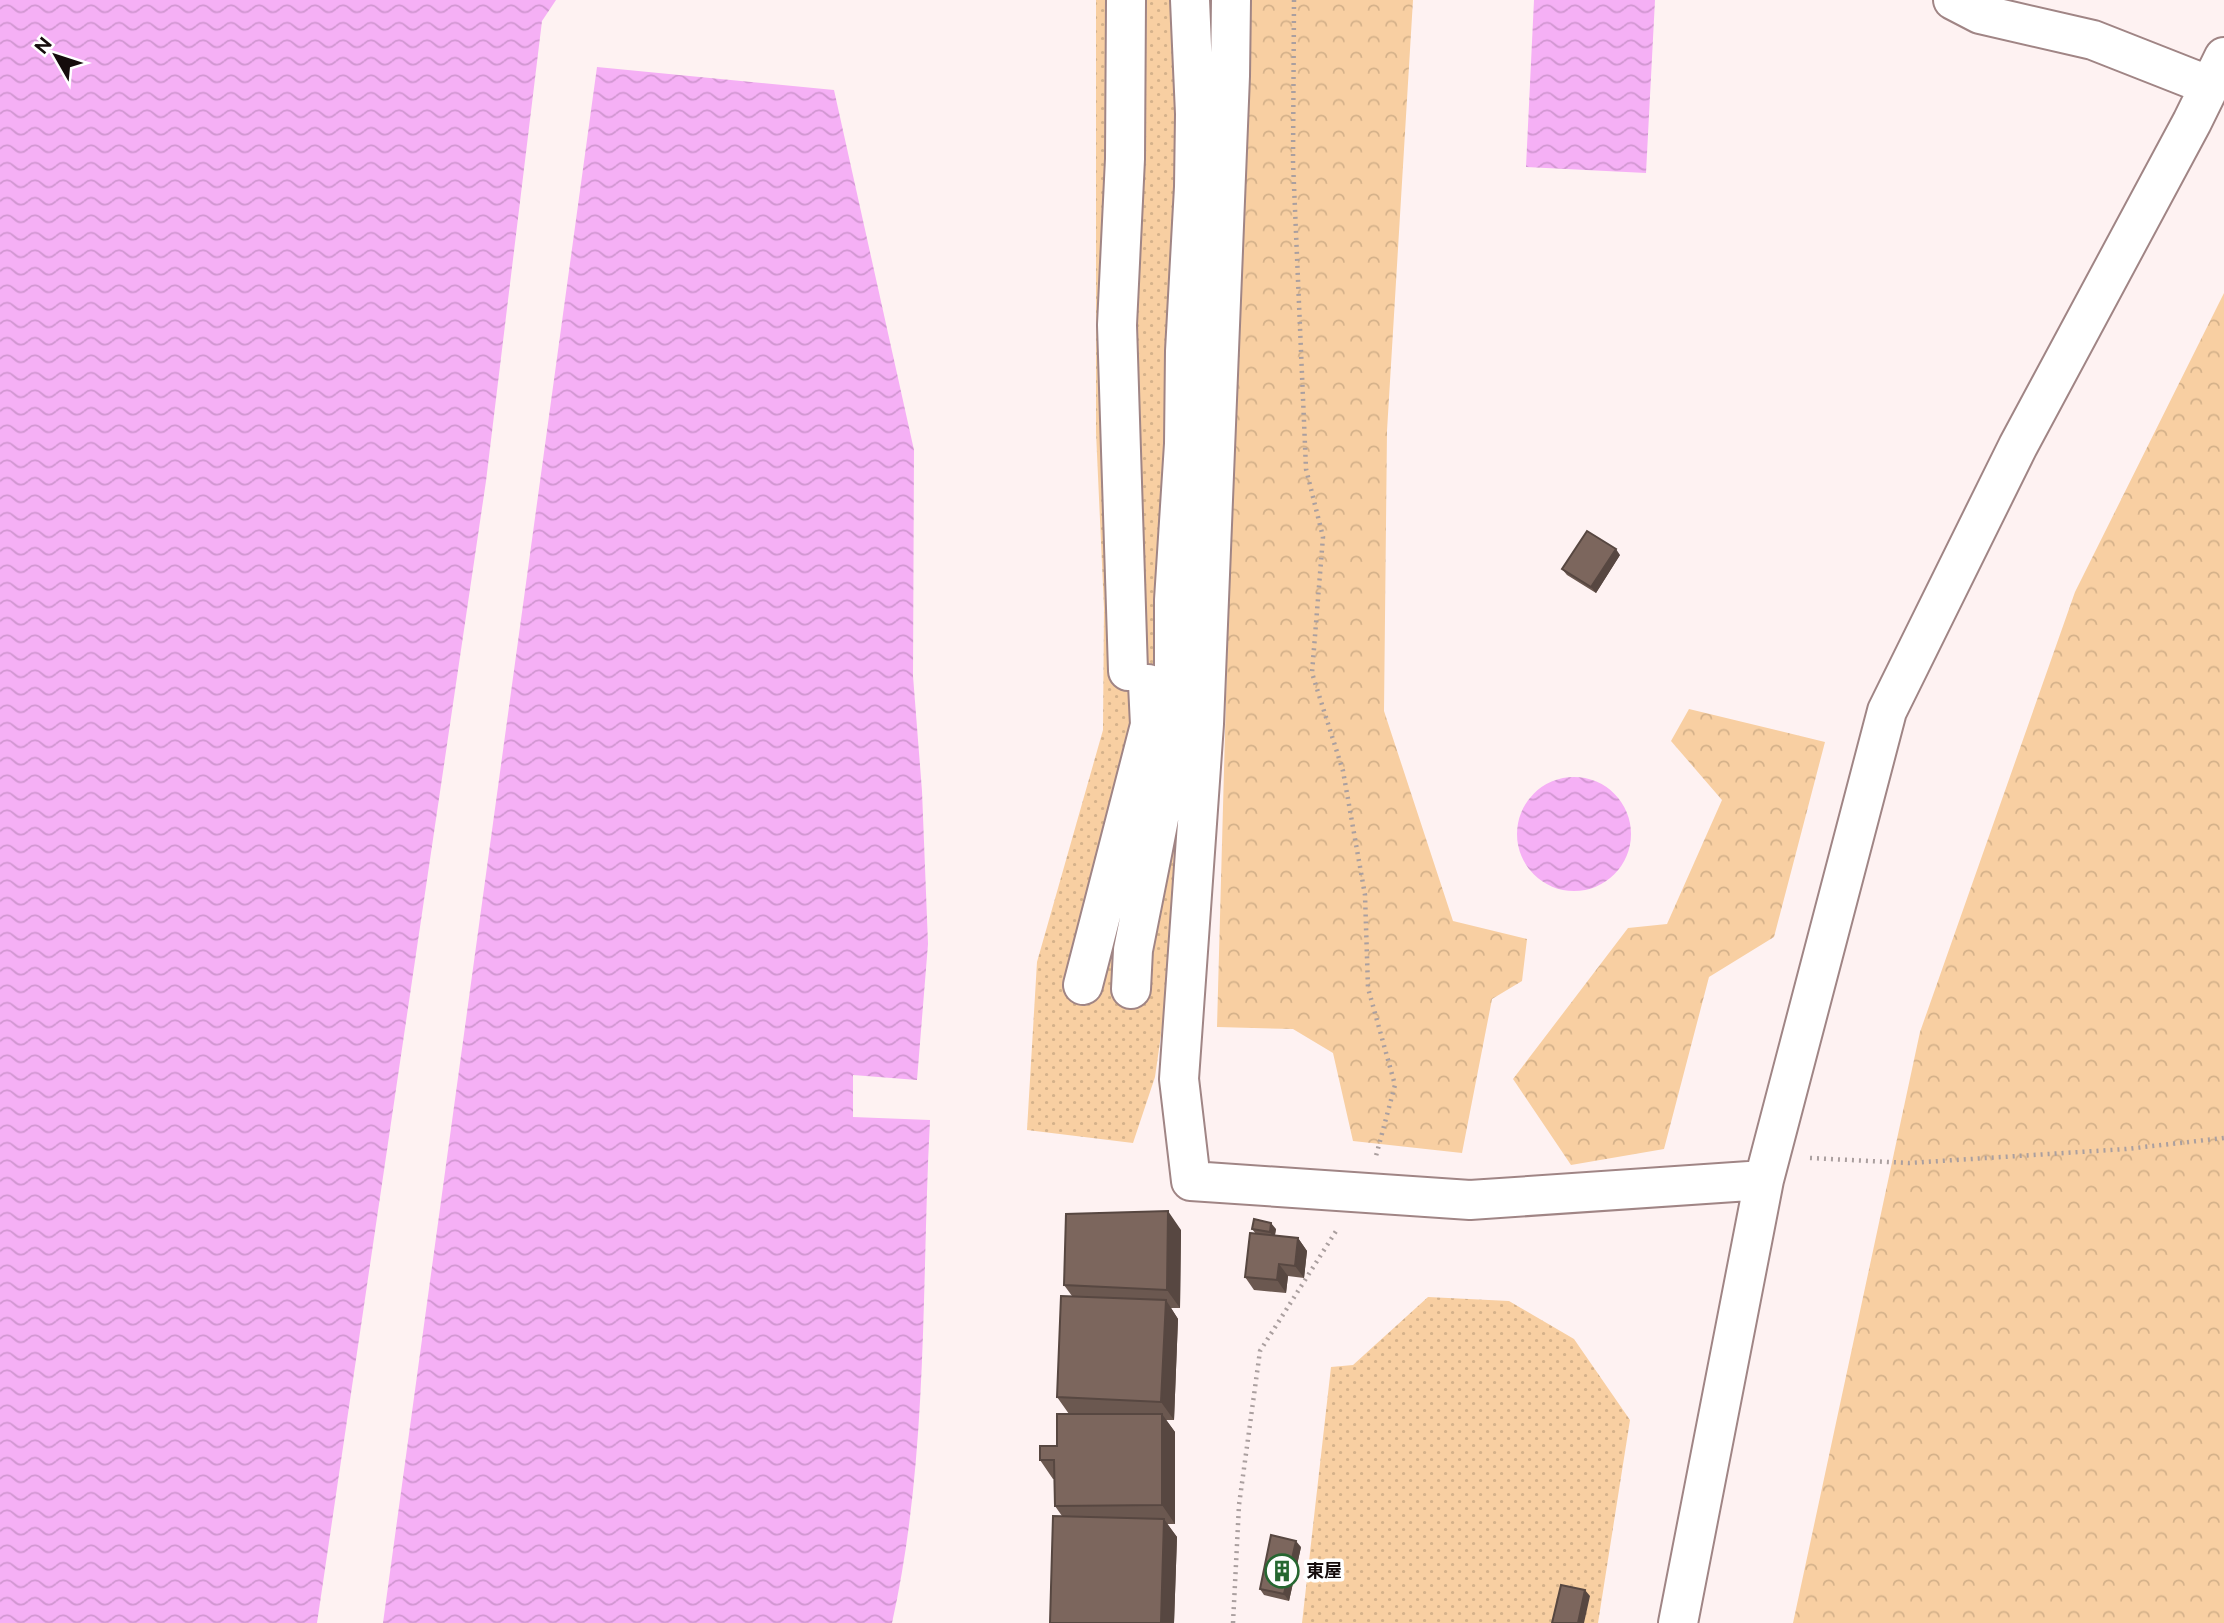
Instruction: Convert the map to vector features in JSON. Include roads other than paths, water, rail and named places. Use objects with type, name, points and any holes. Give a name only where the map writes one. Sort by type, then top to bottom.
[{"type":"street","points":[[1126,0],[1125,159],[1118,325],[1128,671]]},
{"type":"street","points":[[1131,989],[1133,950],[1174,743],[1174,600],[1184,444],[1185,351],[1194,187],[1195,114],[1190,0]]},
{"type":"street","points":[[1231,0],[1204,724],[1179,1079],[1191,1181],[1471,1200],[1764,1180]]},
{"type":"street","points":[[1678,1623],[1764,1180],[1887,711],[2018,446],[2217,72],[1980,14],[1953,0]]},
{"type":"street","points":[[1083,985],[1150,725],[1143,584],[1126,585]]},
{"type":"water","points":[[0,0],[556,0],[542,21],[486,481],[317,1623],[0,1623]]},
{"type":"water","points":[[1534,0],[1655,0],[1646,173],[1526,167]]},
{"type":"water","points":[[597,67],[834,90],[914,450],[913,676],[922,791],[928,944],[917,1080],[853,1075],[853,1117],[930,1120],[918,1435],[904,1560],[892,1623],[383,1623]]},
{"type":"water","points":[[1574,777],[1596,781],[1615,793],[1627,812],[1631,834],[1627,856],[1615,875],[1596,887],[1574,891],[1552,887],[1533,875],[1521,856],[1517,834],[1521,812],[1533,793],[1552,781]]},
{"type":"place","name":"東屋","points":[[1282,1571]]}]
